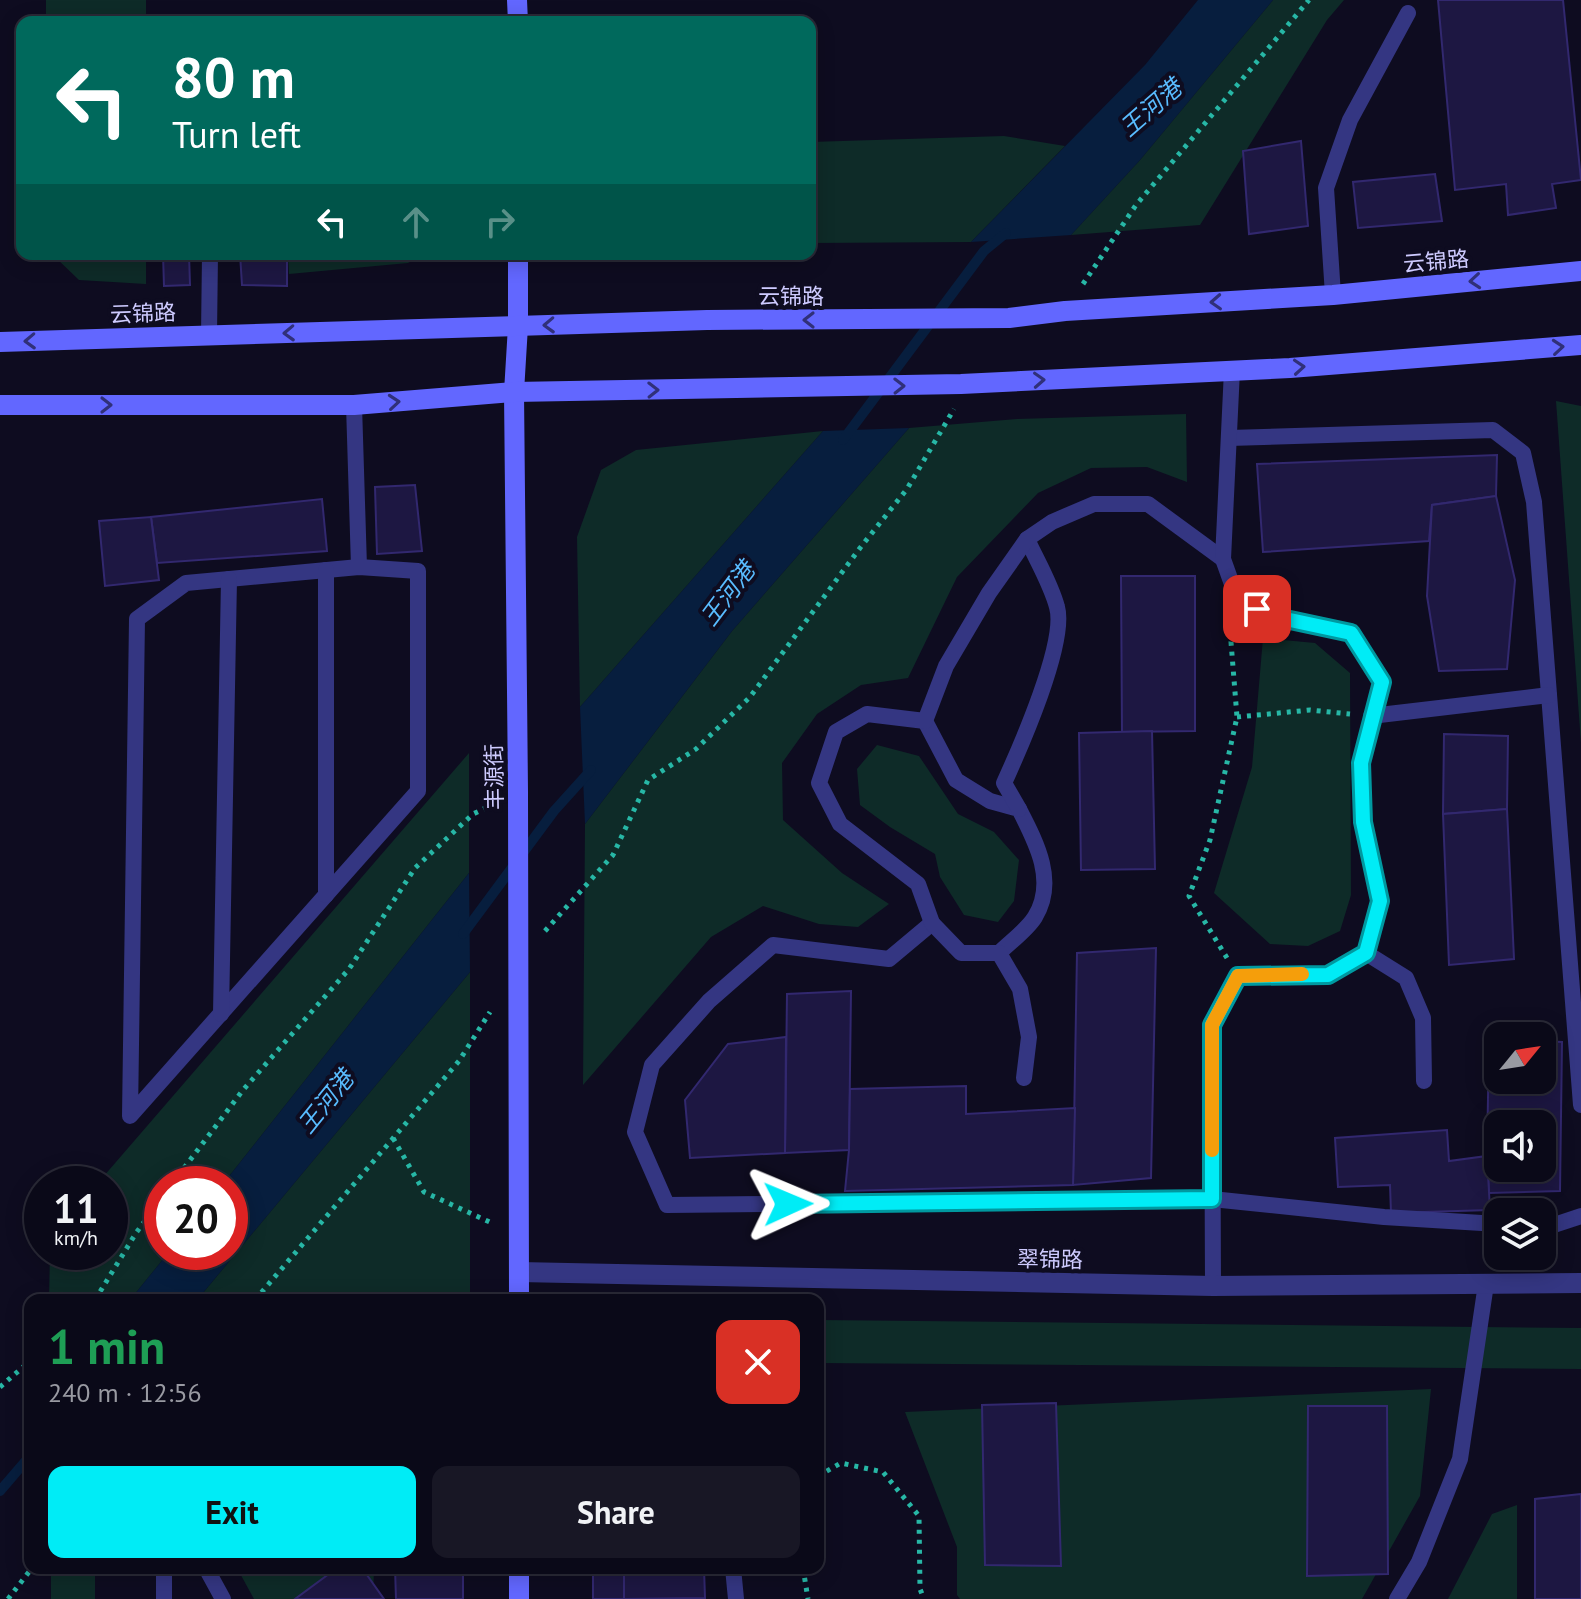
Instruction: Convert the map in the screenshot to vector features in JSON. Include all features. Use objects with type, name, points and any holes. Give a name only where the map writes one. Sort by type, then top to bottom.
[{"type":"main road","name":"丰源街","points":[[518,260],[514,392],[519,1294]]},
{"type":"main road","name":"云锦路","points":[[0,342],[707,320],[1009,318],[1065,311],[1333,295],[1581,271]]},
{"type":"main road","points":[[0,405],[354,405],[514,392],[965,384],[1232,370],[1581,345]]},
{"type":"main road","points":[[519,1574],[519,1599]]},
{"type":"street","name":"翠锦路","points":[[519,1272],[1213,1286],[1581,1283]]},
{"type":"lane","points":[[1333,295],[1326,188],[1350,120],[1408,13]]},
{"type":"lane","points":[[209,335],[210,260]]},
{"type":"lane","points":[[1213,1286],[1212,1025],[1238,976],[1328,975],[1366,953],[1380,901],[1362,807],[1361,763],[1382,682],[1351,633],[1276,617],[1238,601],[1223,559],[1232,370]]},
{"type":"lane","points":[[354,405],[359,567]]},
{"type":"lane","points":[[1229,438],[1493,430],[1523,453],[1534,502],[1581,1105]]},
{"type":"lane","points":[[1019,809],[990,801],[956,780],[925,721],[946,666],[989,593],[1027,539],[1052,522],[1094,504],[1148,504],[1223,559]]},
{"type":"lane","points":[[925,721],[867,714],[836,732],[819,783],[840,824],[918,884],[932,923],[961,953],[999,953],[1035,917],[1046,882],[1037,846],[1004,783],[1030,724],[1057,639],[1058,610],[1027,539]]},
{"type":"lane","points":[[359,567],[418,571],[418,791],[130,1116],[137,619],[186,583],[359,567]]},
{"type":"lane","points":[[326,570],[326,895]]},
{"type":"lane","points":[[221,1014],[229,579]]},
{"type":"lane","points":[[1371,716],[1549,695]]},
{"type":"lane","points":[[932,923],[889,959],[773,945],[709,1001],[652,1065],[635,1132],[667,1205],[1212,1199],[1384,1217],[1484,1223]]},
{"type":"lane","points":[[999,953],[1020,989],[1029,1037],[1024,1078]]},
{"type":"lane","points":[[1366,953],[1406,978],[1423,1018],[1424,1081]]},
{"type":"lane","points":[[1556,1224],[1581,1216]]},
{"type":"lane","points":[[1397,1599],[1419,1562],[1460,1459],[1486,1284]]},
{"type":"lane","points":[[164,1574],[164,1599]]},
{"type":"lane","points":[[209,1574],[223,1599]]},
{"type":"lane","points":[[734,1574],[736,1599]]},
{"type":"path","points":[[1065,311],[1136,205],[1309,0]]},
{"type":"path","points":[[519,967],[534,943],[613,855],[648,780],[696,749],[750,697],[907,489],[965,384]]},
{"type":"path","points":[[1238,601],[1231,642],[1237,717],[1210,840],[1189,896],[1238,976]]},
{"type":"path","points":[[1237,717],[1310,710],[1371,716]]},
{"type":"path","points":[[186,1166],[243,1090],[349,969],[415,868],[473,814],[518,792]]},
{"type":"path","points":[[260,1294],[459,1061],[493,1007]]},
{"type":"path","points":[[393,1138],[424,1192],[519,1235]]},
{"type":"path","points":[[99,1294],[144,1222]]},
{"type":"path","points":[[0,1387],[24,1366]]},
{"type":"path","points":[[824,1473],[841,1463],[883,1472],[919,1516],[920,1589],[924,1599]]},
{"type":"path","points":[[8,1599],[27,1574]]},
{"type":"path","points":[[804,1574],[808,1599]]},
{"type":"path","points":[[915,1599],[920,1589]]},
{"type":"green space","points":[[46,0],[146,0],[146,16],[46,16]]},
{"type":"green space","points":[[1273,0],[1344,0],[1327,20],[1200,225],[1071,235],[1140,160]]},
{"type":"green space","points":[[1004,136],[1065,146],[971,242],[816,243],[816,142]]},
{"type":"green space","points":[[58,260],[146,260],[146,284],[79,280]]},
{"type":"green space","points":[[288,260],[413,260],[408,263],[289,274]]},
{"type":"green space","points":[[1556,401],[1581,406],[1581,743]]},
{"type":"green space","points":[[1186,414],[1187,482],[1147,467],[1091,468],[1038,493],[957,577],[908,678],[861,685],[817,714],[782,763],[783,820],[842,873],[889,904],[858,927],[819,924],[763,906],[711,937],[583,1085],[585,824],[732,631],[909,428],[1017,419]]},
{"type":"green space","points":[[823,431],[580,707],[577,537],[601,470],[636,450]]},
{"type":"green space","points":[[1263,638],[1315,643],[1350,673],[1351,895],[1340,931],[1308,946],[1270,944],[1214,893],[1252,767]]},
{"type":"green space","points":[[877,745],[919,756],[958,814],[994,832],[1019,860],[1014,901],[998,922],[964,915],[940,877],[935,854],[860,805],[857,769]]},
{"type":"green space","points":[[469,753],[469,873],[237,1166],[144,1166],[144,1270],[154,1270],[135,1294],[49,1294],[50,1270],[128,1270],[128,1166],[113,1166]]},
{"type":"green space","points":[[470,972],[470,1294],[202,1294],[222,1270],[248,1270],[248,1239]]},
{"type":"green space","points":[[824,1320],[1581,1328],[1581,1369],[824,1363]]},
{"type":"green space","points":[[1431,1389],[1420,1496],[1362,1599],[960,1599],[957,1595],[957,1547],[905,1412]]},
{"type":"green space","points":[[1517,1505],[1517,1599],[1448,1599],[1492,1514]]},
{"type":"green space","points":[[51,1574],[95,1574],[95,1599],[51,1599]]},
{"type":"green space","points":[[240,1574],[374,1574],[373,1599],[254,1599]]},
{"type":"water","points":[[1198,0],[1273,0],[1140,160],[1071,235],[971,242],[1145,65]]},
{"type":"water","points":[[909,428],[732,631],[585,824],[580,707],[823,431]]},
{"type":"water","points":[[469,873],[470,972],[248,1239],[248,1166],[237,1166]]},
{"type":"water","points":[[154,1270],[222,1270],[202,1294],[135,1294]]},
{"type":"building","points":[[1438,0],[1563,0],[1581,180],[1552,184],[1556,208],[1508,215],[1506,184],[1455,190]]},
{"type":"building","points":[[1301,141],[1308,226],[1249,234],[1243,151]]},
{"type":"building","points":[[1435,174],[1442,221],[1358,228],[1353,182]]},
{"type":"building","points":[[163,260],[189,260],[190,285],[164,286]]},
{"type":"building","points":[[240,260],[287,260],[287,286],[242,285]]},
{"type":"building","points":[[1497,455],[1496,496],[1432,505],[1429,541],[1263,552],[1257,464]]},
{"type":"building","points":[[415,485],[422,551],[377,554],[375,487]]},
{"type":"building","points":[[1496,496],[1515,580],[1507,669],[1439,671],[1427,596],[1432,505]]},
{"type":"building","points":[[322,499],[327,551],[157,563],[151,517]]},
{"type":"building","points":[[151,517],[159,580],[105,586],[99,521]]},
{"type":"building","points":[[1121,576],[1195,576],[1195,731],[1122,732]]},
{"type":"building","points":[[1152,731],[1155,869],[1081,870],[1079,733]]},
{"type":"building","points":[[1444,734],[1508,736],[1507,809],[1443,814]]},
{"type":"building","points":[[1507,809],[1514,959],[1449,965],[1443,814]]},
{"type":"building","points":[[1156,948],[1151,1178],[1073,1185],[1077,953]]},
{"type":"building","points":[[851,991],[849,1150],[785,1153],[787,994]]},
{"type":"building","points":[[786,1037],[785,1153],[690,1158],[685,1100],[728,1044]]},
{"type":"building","points":[[1556,1042],[1562,1042],[1560,1191],[1489,1193],[1488,1182],[1556,1182],[1556,1110],[1488,1110],[1488,1094],[1556,1094]]},
{"type":"building","points":[[966,1086],[966,1114],[1075,1108],[1073,1185],[845,1191],[850,1089]]},
{"type":"building","points":[[1447,1130],[1449,1161],[1484,1156],[1484,1182],[1488,1182],[1489,1198],[1484,1198],[1484,1210],[1391,1213],[1390,1185],[1338,1187],[1335,1138]]},
{"type":"building","points":[[1056,1403],[1061,1566],[985,1565],[982,1405]]},
{"type":"building","points":[[1308,1406],[1387,1406],[1388,1574],[1307,1576]]},
{"type":"building","points":[[1581,1494],[1581,1599],[1535,1599],[1535,1499]]},
{"type":"building","points":[[329,1574],[366,1574],[384,1599],[295,1599]]},
{"type":"building","points":[[395,1574],[463,1574],[463,1599],[396,1599]]},
{"type":"building","points":[[593,1574],[624,1574],[624,1599],[593,1599]]},
{"type":"building","points":[[624,1574],[704,1574],[705,1598],[624,1599]]},
{"type":"waterway","name":"王河港","points":[[843,440],[984,251],[1006,233]]},
{"type":"waterway","name":"王河港","points":[[463,934],[554,811],[591,770]]},
{"type":"waterway","name":"王河港","points":[[0,1491],[24,1463]]},
{"type":"slow traffic","points":[[1212,1150],[1212,1025],[1238,976],[1302,974]]},
{"type":"route","points":[[788,1204],[1212,1199],[1212,1025],[1238,976],[1328,975],[1366,953],[1380,901],[1363,822],[1361,763],[1382,682],[1351,633],[1276,617],[1257,609]]}]
